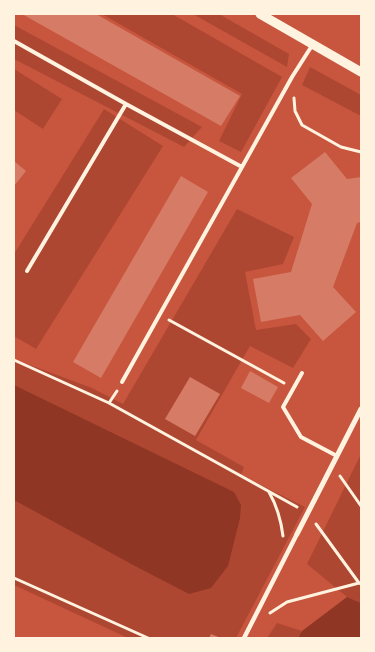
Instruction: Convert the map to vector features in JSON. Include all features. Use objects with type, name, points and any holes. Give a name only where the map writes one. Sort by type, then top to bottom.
[{"type":"street","points":[[260,14],[361,72]]},
{"type":"street","points":[[244,638],[361,409]]},
{"type":"lane","points":[[14,41],[242,167]]},
{"type":"lane","points":[[122,382],[292,76],[312,44]]},
{"type":"lane","points":[[27,271],[126,104]]},
{"type":"lane","points":[[302,372],[283,407],[301,437],[337,456]]},
{"type":"path","points":[[292,76],[295,111],[302,124],[342,147],[361,152]]},
{"type":"path","points":[[160,315],[294,388]]},
{"type":"path","points":[[14,360],[109,404],[308,513],[360,584],[288,602],[250,627]]},
{"type":"path","points":[[332,466],[361,506]]},
{"type":"path","points":[[269,492],[276,504],[284,539]]},
{"type":"path","points":[[14,578],[148,638]]},
{"type":"shaded area","points":[[102,14],[172,14],[282,77],[241,152],[219,141],[242,94]]},
{"type":"shaded area","points":[[193,14],[219,14],[289,54],[287,67]]},
{"type":"shaded area","points":[[14,25],[202,127],[184,147],[14,59]]},
{"type":"shaded area","points":[[310,67],[361,95],[361,116],[302,85]]},
{"type":"shaded area","points":[[14,69],[62,99],[43,129],[14,110]]},
{"type":"shaded area","points":[[104,109],[163,146],[36,349],[14,336],[14,254]]},
{"type":"shaded area","points":[[237,209],[294,237],[283,264],[245,272],[256,330],[296,324],[311,339],[293,368],[250,346],[196,440],[244,467],[241,475],[305,507],[236,638],[128,638],[14,585],[14,359],[92,388],[123,404]]},
{"type":"shaded area","points":[[14,385],[234,492],[241,505],[240,518],[228,566],[211,588],[189,594],[14,500]]},
{"type":"shaded area","points":[[361,454],[361,603],[347,597],[307,564]]},
{"type":"shaded area","points":[[347,597],[361,603],[361,638],[298,638],[302,631]]},
{"type":"shaded area","points":[[277,623],[302,631],[298,638],[267,638]]},
{"type":"building","points":[[22,14],[96,14],[240,96],[221,126]]},
{"type":"building","points":[[325,152],[347,179],[361,177],[361,222],[357,223],[333,287],[356,312],[323,341],[300,315],[261,322],[253,279],[291,272],[312,204],[291,178]]},
{"type":"building","points":[[14,161],[26,171],[14,186]]},
{"type":"building","points":[[181,176],[208,192],[101,378],[73,362]]},
{"type":"building","points":[[250,371],[278,387],[269,403],[241,388]]},
{"type":"building","points":[[190,377],[220,394],[195,436],[165,419]]},
{"type":"building","points":[[211,634],[221,638],[209,638]]}]
